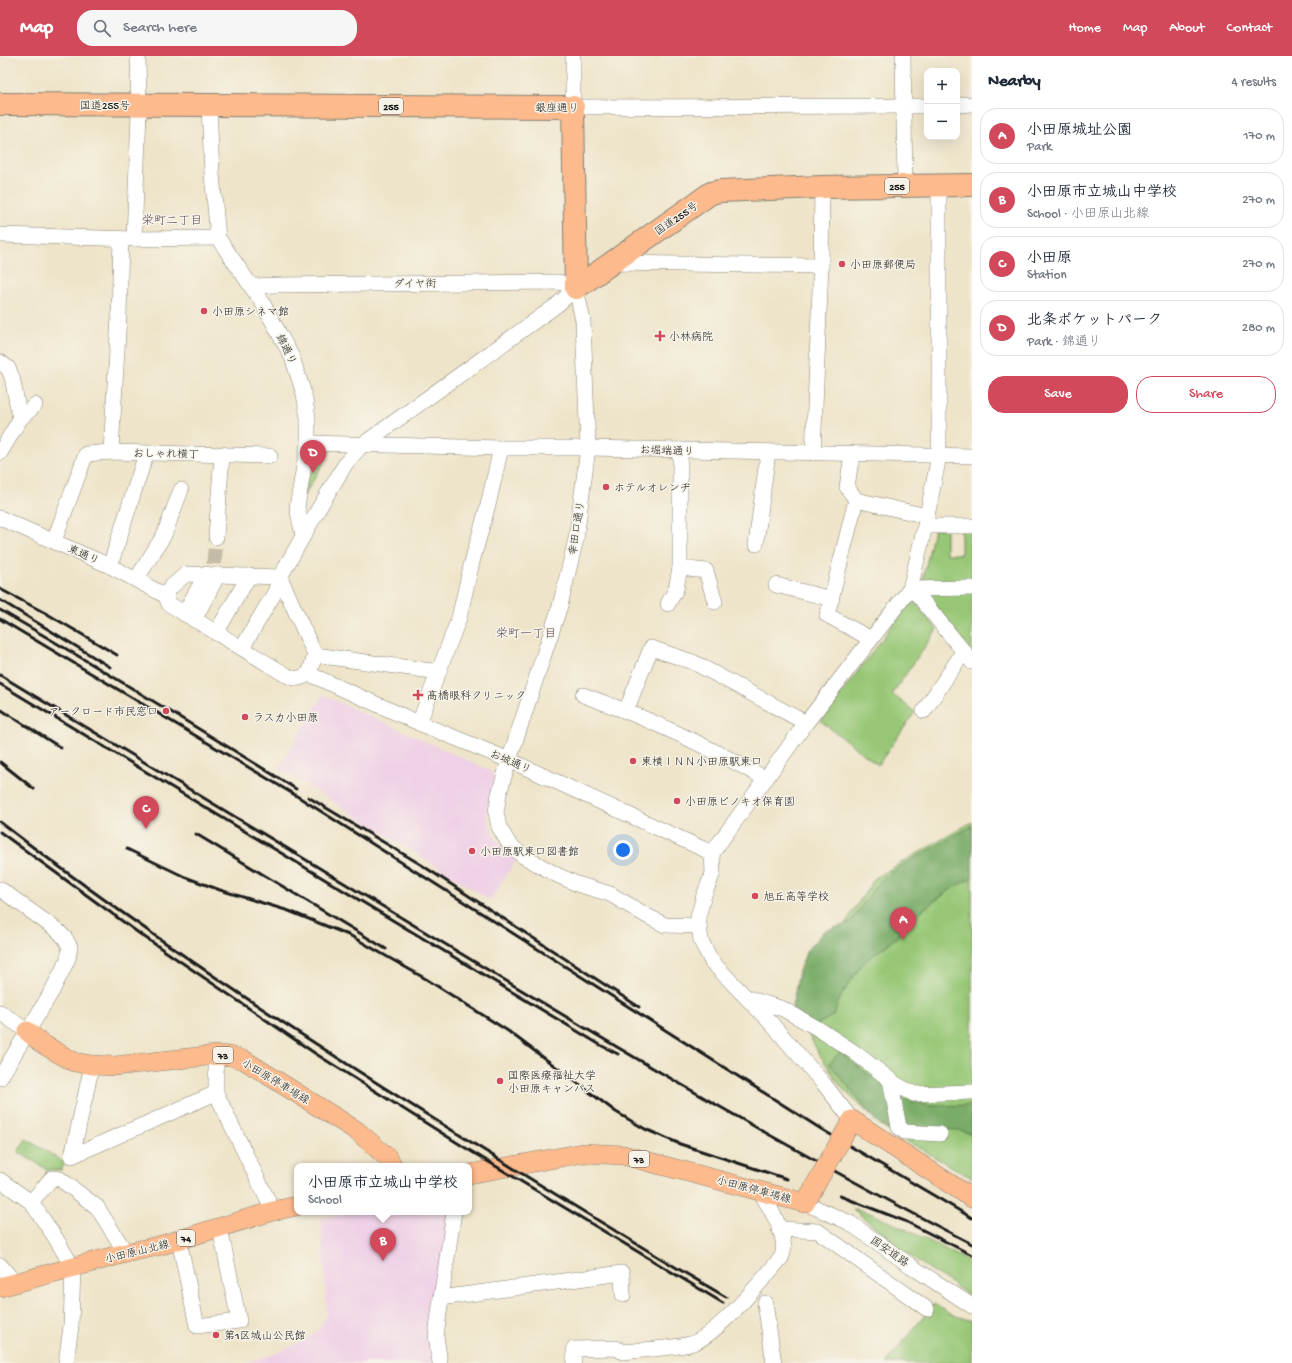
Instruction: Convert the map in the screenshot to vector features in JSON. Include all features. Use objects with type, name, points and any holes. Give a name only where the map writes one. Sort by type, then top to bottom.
[{"type":"highway","name":"国道255号","points":[[0,104],[209,105]]},
{"type":"highway","name":"銀座通り","points":[[209,105],[573,107]]},
{"type":"highway","points":[[573,107],[576,288]]},
{"type":"highway","name":"国道255号","points":[[576,288],[712,193],[720,191],[822,187],[972,185]]},
{"type":"main road","name":"小田原停車場線","points":[[23,1028],[41,1043],[74,1062],[92,1065],[115,1066],[216,1055],[230,1056],[244,1060],[357,1131],[388,1158],[390,1163]]},
{"type":"main road","name":"小田原停車場線","points":[[472,1173],[583,1153],[623,1155],[758,1190],[806,1200],[849,1125]]},
{"type":"main road","points":[[849,1125],[972,1198]]},
{"type":"main road","name":"小田原山北線","points":[[8,1285],[179,1240],[273,1211],[294,1207]]},
{"type":"street","points":[[111,452],[119,316],[139,105],[138,56]]},
{"type":"street","points":[[573,56],[573,107]]},
{"type":"street","points":[[903,56],[905,185]]},
{"type":"street","points":[[960,105],[972,104]]},
{"type":"street","points":[[0,235],[127,239],[218,238],[209,105]]},
{"type":"street","name":"銀座通り","points":[[573,107],[924,106]]},
{"type":"street","points":[[849,1125],[824,1084],[748,998],[712,962],[701,941],[698,917],[704,895],[713,873],[712,853],[806,723],[910,589],[939,456],[939,185]]},
{"type":"street","points":[[813,453],[821,266],[822,187]]},
{"type":"street","name":"錦通り","points":[[218,238],[253,286],[292,357],[304,394],[308,418],[308,443],[297,508],[303,536]]},
{"type":"street","points":[[611,263],[821,266]]},
{"type":"street","name":"ダイヤ街","points":[[253,286],[559,282],[576,288]]},
{"type":"street","points":[[237,645],[275,592],[280,577],[346,463],[362,445],[557,305],[576,288]]},
{"type":"street","name":"幸田口通り","points":[[576,288],[583,321],[588,448],[576,539],[560,606],[509,760],[499,794],[496,812],[499,826],[509,844],[523,856],[557,875],[577,884],[610,894],[649,917],[665,924],[699,926]]},
{"type":"street","points":[[0,362],[8,368],[12,377],[20,419]]},
{"type":"street","points":[[0,453],[20,419],[35,406]]},
{"type":"street","name":"お堀端通り","points":[[308,443],[500,448],[588,448],[972,456]]},
{"type":"street","points":[[419,723],[459,618],[472,562],[488,505],[500,448]]},
{"type":"street","points":[[668,604],[676,589],[680,568],[680,450]]},
{"type":"street","name":"おしゃれ横丁","points":[[54,541],[86,454],[111,452],[270,456]]},
{"type":"street","points":[[756,544],[768,452]]},
{"type":"street","points":[[110,566],[146,454]]},
{"type":"street","points":[[216,537],[222,454]]},
{"type":"street","points":[[852,454],[847,487],[856,500],[926,521],[972,526]]},
{"type":"street","points":[[136,580],[164,535],[181,490]]},
{"type":"street","points":[[856,500],[827,615],[871,639]]},
{"type":"street","name":"東通り","points":[[0,518],[110,566],[166,596]]},
{"type":"street","points":[[680,568],[706,571],[715,602]]},
{"type":"street","points":[[186,574],[280,577],[315,655],[309,674],[300,678],[292,678],[189,617],[168,604],[166,596],[170,588],[186,574]]},
{"type":"street","points":[[189,617],[212,574]]},
{"type":"street","points":[[216,633],[249,576]]},
{"type":"street","points":[[776,585],[832,599]]},
{"type":"street","points":[[910,589],[972,588]]},
{"type":"street","points":[[910,589],[918,595],[968,657],[924,711]]},
{"type":"street","points":[[626,711],[651,648],[693,662],[806,723]]},
{"type":"street","points":[[315,655],[439,672]]},
{"type":"street","name":"お城通り","points":[[309,674],[419,723],[509,760],[712,853]]},
{"type":"street","points":[[583,695],[678,733],[722,754],[766,779]]},
{"type":"street","points":[[0,889],[57,930],[66,938],[70,947],[68,959],[62,972],[0,1060]]},
{"type":"street","points":[[748,998],[783,1009],[817,1028],[854,1052],[897,1085],[914,1094],[972,1092]]},
{"type":"street","points":[[0,1012],[23,1028]]},
{"type":"street","points":[[0,1078],[23,1028]]},
{"type":"street","points":[[216,1055],[216,1093],[273,1211]]},
{"type":"street","points":[[92,1065],[72,1156],[216,1093]]},
{"type":"street","points":[[890,1080],[899,1128],[905,1132],[940,1134]]},
{"type":"street","points":[[31,1202],[52,1178],[60,1179],[97,1207],[126,1253]]},
{"type":"street","points":[[0,1180],[31,1202],[74,1268],[71,1326],[66,1363]]},
{"type":"street","points":[[574,1363],[574,1349],[616,1348],[624,1357],[691,1344],[708,1335],[764,1292],[784,1253],[784,1245],[771,1210],[758,1190]]},
{"type":"street","name":"国安道路","points":[[806,1200],[850,1223],[911,1266],[972,1306]]},
{"type":"street","points":[[440,1363],[436,1336],[454,1215]]},
{"type":"street","points":[[179,1240],[197,1326],[239,1321],[220,1228]]},
{"type":"street","points":[[779,1229],[818,1231],[927,1309]]},
{"type":"street","points":[[0,1265],[8,1285]]},
{"type":"street","points":[[441,1298],[622,1273],[623,1295]]},
{"type":"street","points":[[764,1292],[774,1363]]},
{"type":"shaded area","points":[[323,695],[489,770],[494,778],[487,817],[496,840],[517,859],[490,900],[279,768]]},
{"type":"shaded area","points":[[338,1215],[450,1215],[437,1363],[245,1363],[275,1354],[305,1340],[319,1330],[327,1313],[321,1218]]},
{"type":"green space","points":[[312,449],[331,450],[304,496]]},
{"type":"green space","points":[[934,529],[946,529],[946,554],[961,554],[961,529],[972,529],[972,584],[922,584]]},
{"type":"green space","points":[[972,591],[972,652],[925,592]]},
{"type":"green space","points":[[912,599],[937,629],[892,694],[915,712],[878,765],[821,721]]},
{"type":"green space","points":[[972,822],[972,1178],[885,1129],[842,1088],[818,1052],[792,1003],[875,878]]},
{"type":"green space","points":[[972,826],[972,878],[954,887],[921,911],[896,938],[862,964],[841,996],[833,1016],[811,1028],[792,1008],[799,971],[807,950],[824,931],[850,923],[877,884],[899,867]]},
{"type":"green space","points":[[840,1052],[898,1098],[930,1106],[972,1105],[972,1134],[958,1130],[934,1129],[916,1132],[892,1131],[878,1124],[829,1063]]},
{"type":"green space","points":[[26,1139],[65,1163],[61,1170],[48,1170],[18,1152]]},
{"type":"green space","points":[[853,1209],[879,1217],[972,1263],[972,1297],[913,1258]]},
{"type":"green space","points":[[934,1304],[950,1314],[972,1321],[972,1363],[886,1363]]},
{"type":"tunnel","points":[[214,564],[216,537]]},
{"type":"railway","points":[[0,589],[49,615],[117,655]]},
{"type":"railway","points":[[0,600],[110,667]]},
{"type":"railway","points":[[0,610],[149,698],[296,789]]},
{"type":"railway","points":[[0,619],[300,798],[821,1129],[972,1218]]},
{"type":"railway","points":[[0,675],[652,1068],[811,1158],[972,1244]]},
{"type":"railway","points":[[0,684],[602,1046],[618,1054]]},
{"type":"railway","points":[[0,709],[61,748]]},
{"type":"railway","points":[[0,762],[34,789]]},
{"type":"railway","points":[[308,797],[420,864],[639,1007]]},
{"type":"railway","points":[[0,822],[126,915],[321,1047],[454,1132],[726,1297]]},
{"type":"railway","points":[[0,832],[140,934],[316,1054],[464,1147],[723,1303]]},
{"type":"railway","points":[[196,834],[386,949]]},
{"type":"railway","points":[[127,849],[185,877],[220,890],[289,911],[351,936],[426,979],[508,1031],[616,1112],[645,1129],[680,1144],[787,1179]]},
{"type":"railway","points":[[840,1196],[907,1222],[972,1255]]},
{"type":"place","name":"小田原郵便局","points":[[842,264]]},
{"type":"place","name":"小田原シネマ館","points":[[204,311]]},
{"type":"place","name":"小林病院","points":[[660,336]]},
{"type":"place","name":"北条ポケットパーク","points":[[313,473]]},
{"type":"place","name":"ホテルオレンヂ","points":[[606,487]]},
{"type":"place","name":"髙橋眼科クリニック","points":[[418,695]]},
{"type":"place","name":"アークロード市民窓口","points":[[166,711]]},
{"type":"place","name":"ラスカ小田原","points":[[245,717]]},
{"type":"place","name":"東横ＩＮＮ小田原駅東口","points":[[633,761]]},
{"type":"place","name":"小田原ピノキオ保育園","points":[[677,801]]},
{"type":"place","name":"小田原","points":[[146,829]]},
{"type":"place","name":"小田原駅東口図書館","points":[[472,851]]},
{"type":"place","name":"旭丘高等学校","points":[[755,896]]},
{"type":"place","name":"小田原城址公園","points":[[903,940]]},
{"type":"place","name":"国際医療福祉大学 小田原キャンパス","points":[[500,1081]]},
{"type":"place","name":"小田原市立城山中学校","points":[[383,1261]]},
{"type":"place","name":"第1区城山公民館","points":[[216,1335]]},
{"type":"district","name":"栄町二丁目","points":[[172,220]]},
{"type":"district","name":"栄町一丁目","points":[[526,633]]}]
